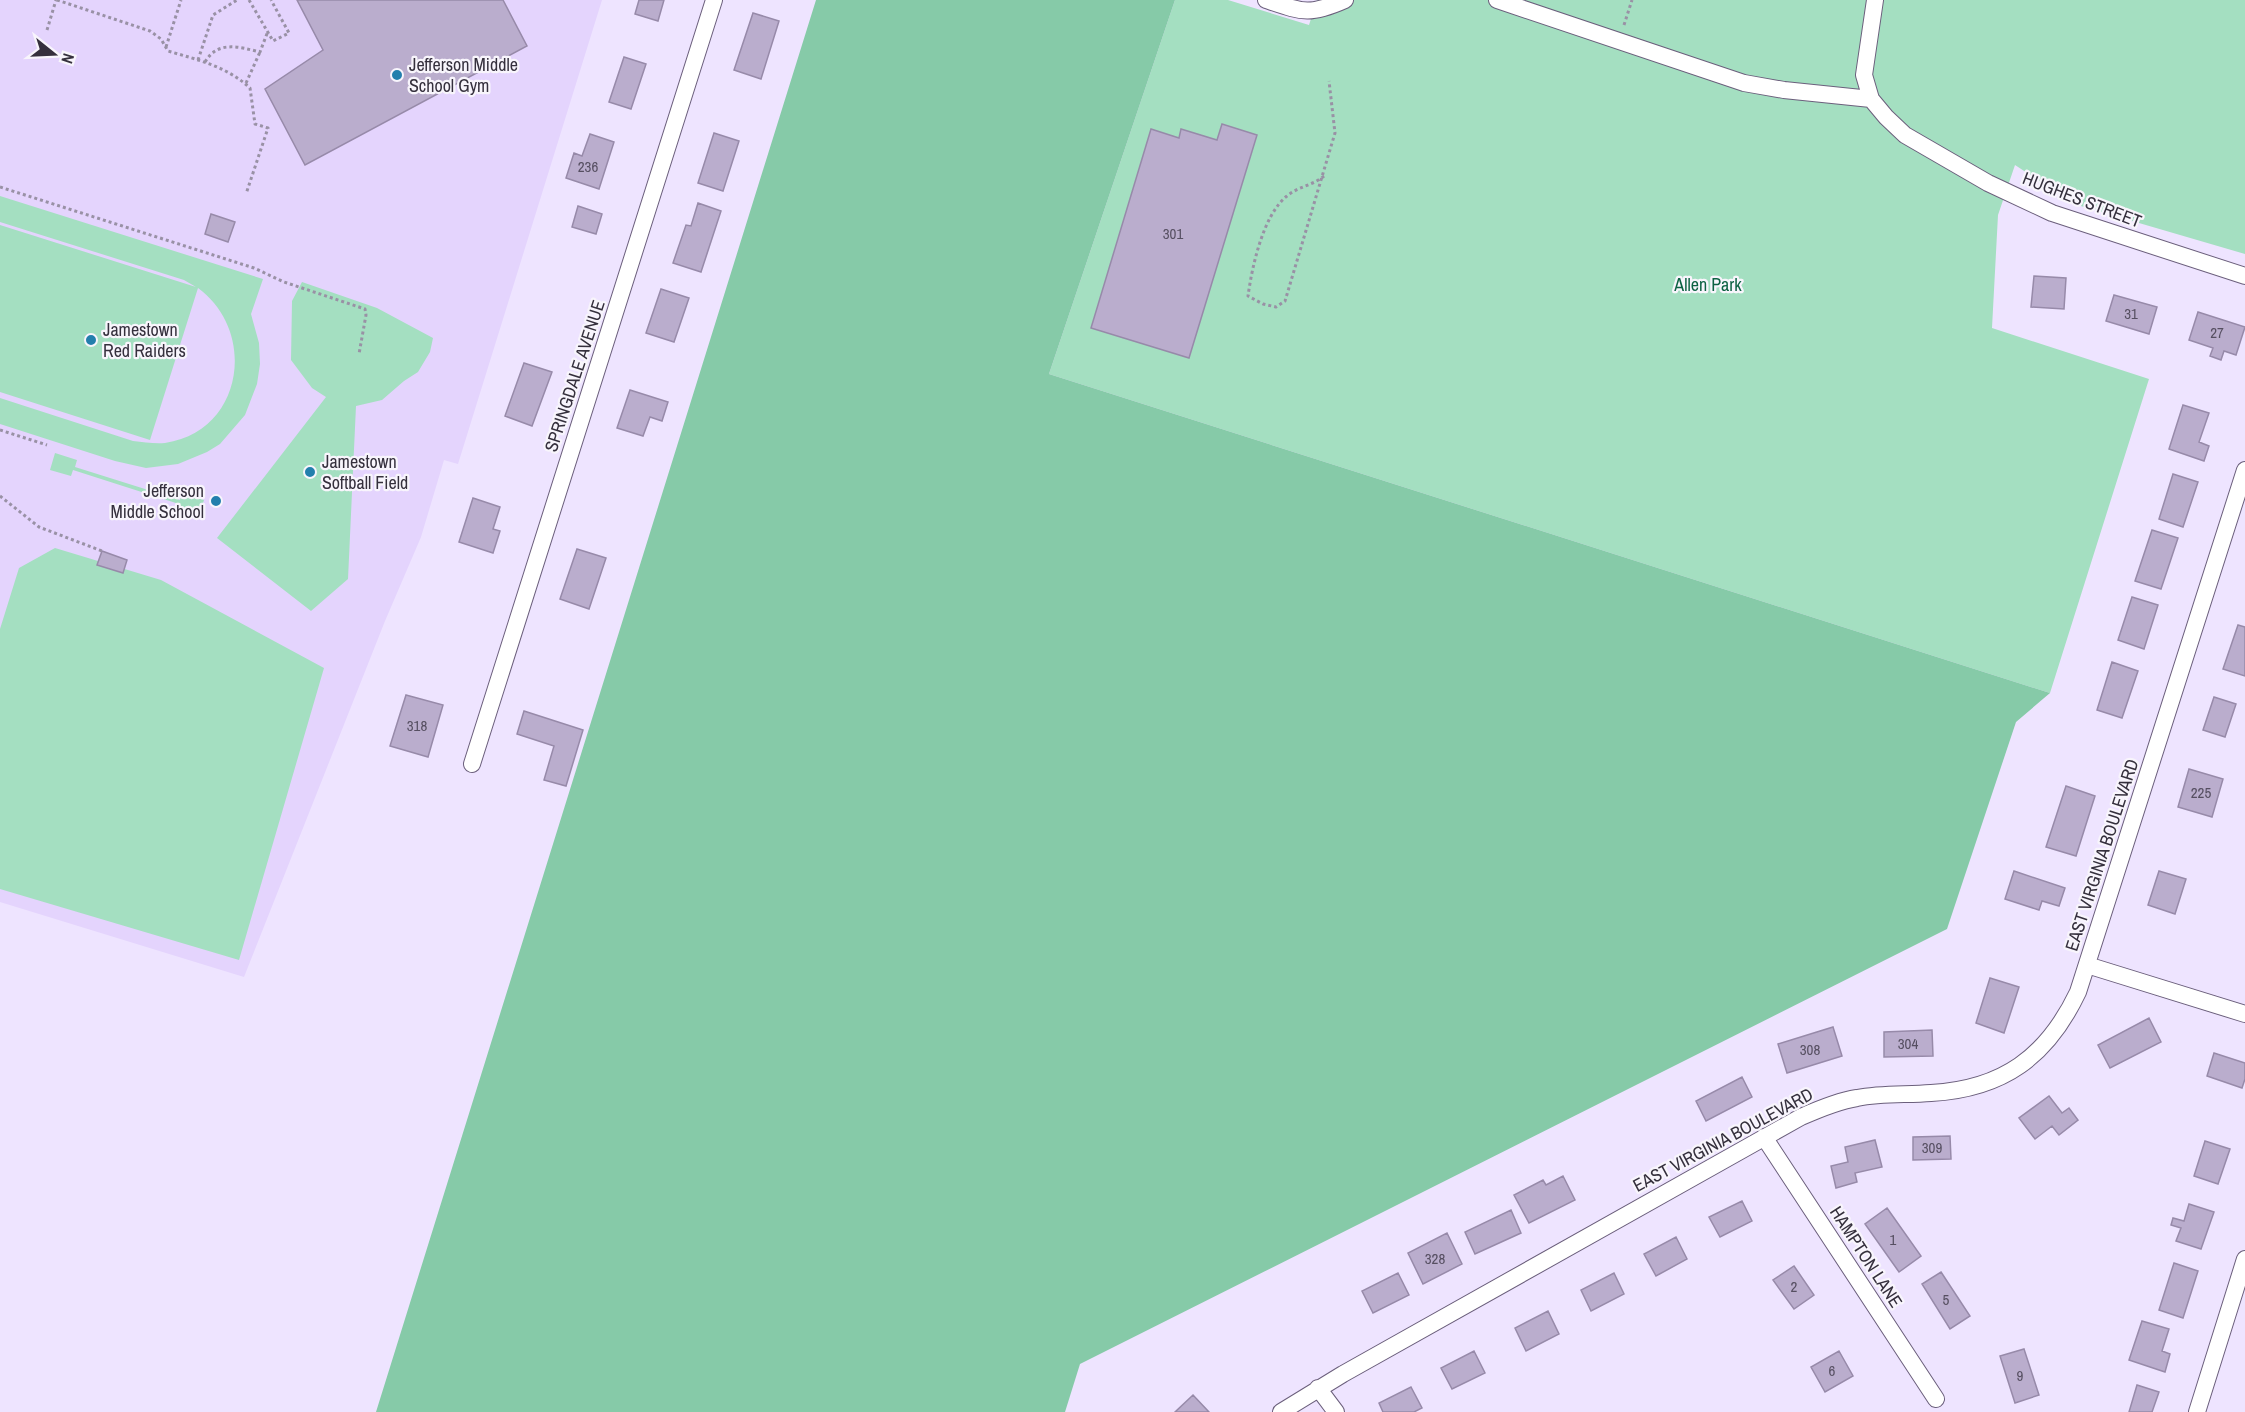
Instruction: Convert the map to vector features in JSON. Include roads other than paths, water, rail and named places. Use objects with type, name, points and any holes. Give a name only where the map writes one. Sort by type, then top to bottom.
[{"type":"street","name":"SPRINGDALE AVENUE","points":[[472,764],[714,0]]},
{"type":"street","points":[[1266,0],[1307,11],[1321,10],[1345,0]]},
{"type":"street","points":[[1497,0],[1744,83],[1784,90],[1871,99],[1864,75],[1875,0]]},
{"type":"street","name":"HUGHES STREET","points":[[1871,99],[1905,135],[1988,183],[2052,213],[2245,276]]},
{"type":"street","name":"EAST VIRGINIA BOULEVARD","points":[[1281,1412],[1318,1388],[1801,1117],[1827,1106],[1856,1098],[1892,1093],[1930,1094],[1966,1089],[1997,1079],[2026,1061],[2051,1038],[2065,1019],[2078,992],[2245,470]]},
{"type":"street","points":[[2087,964],[2245,1014]]},
{"type":"street","name":"HAMPTON LANE","points":[[1764,1137],[1936,1399]]},
{"type":"street","points":[[2196,1412],[2245,1259]]},
{"type":"street","points":[[1318,1388],[1336,1412]]},
{"type":"place","name":"Jefferson Middle School Gym","points":[[397,75]]},
{"type":"place","name":"Jamestown Red Raiders","points":[[91,340]]},
{"type":"place","name":"Jamestown Softball Field","points":[[310,472]]},
{"type":"place","name":"Jefferson Middle School","points":[[216,501]]},
{"type":"park label","name":"Allen Park","points":[[1708,285]]}]
